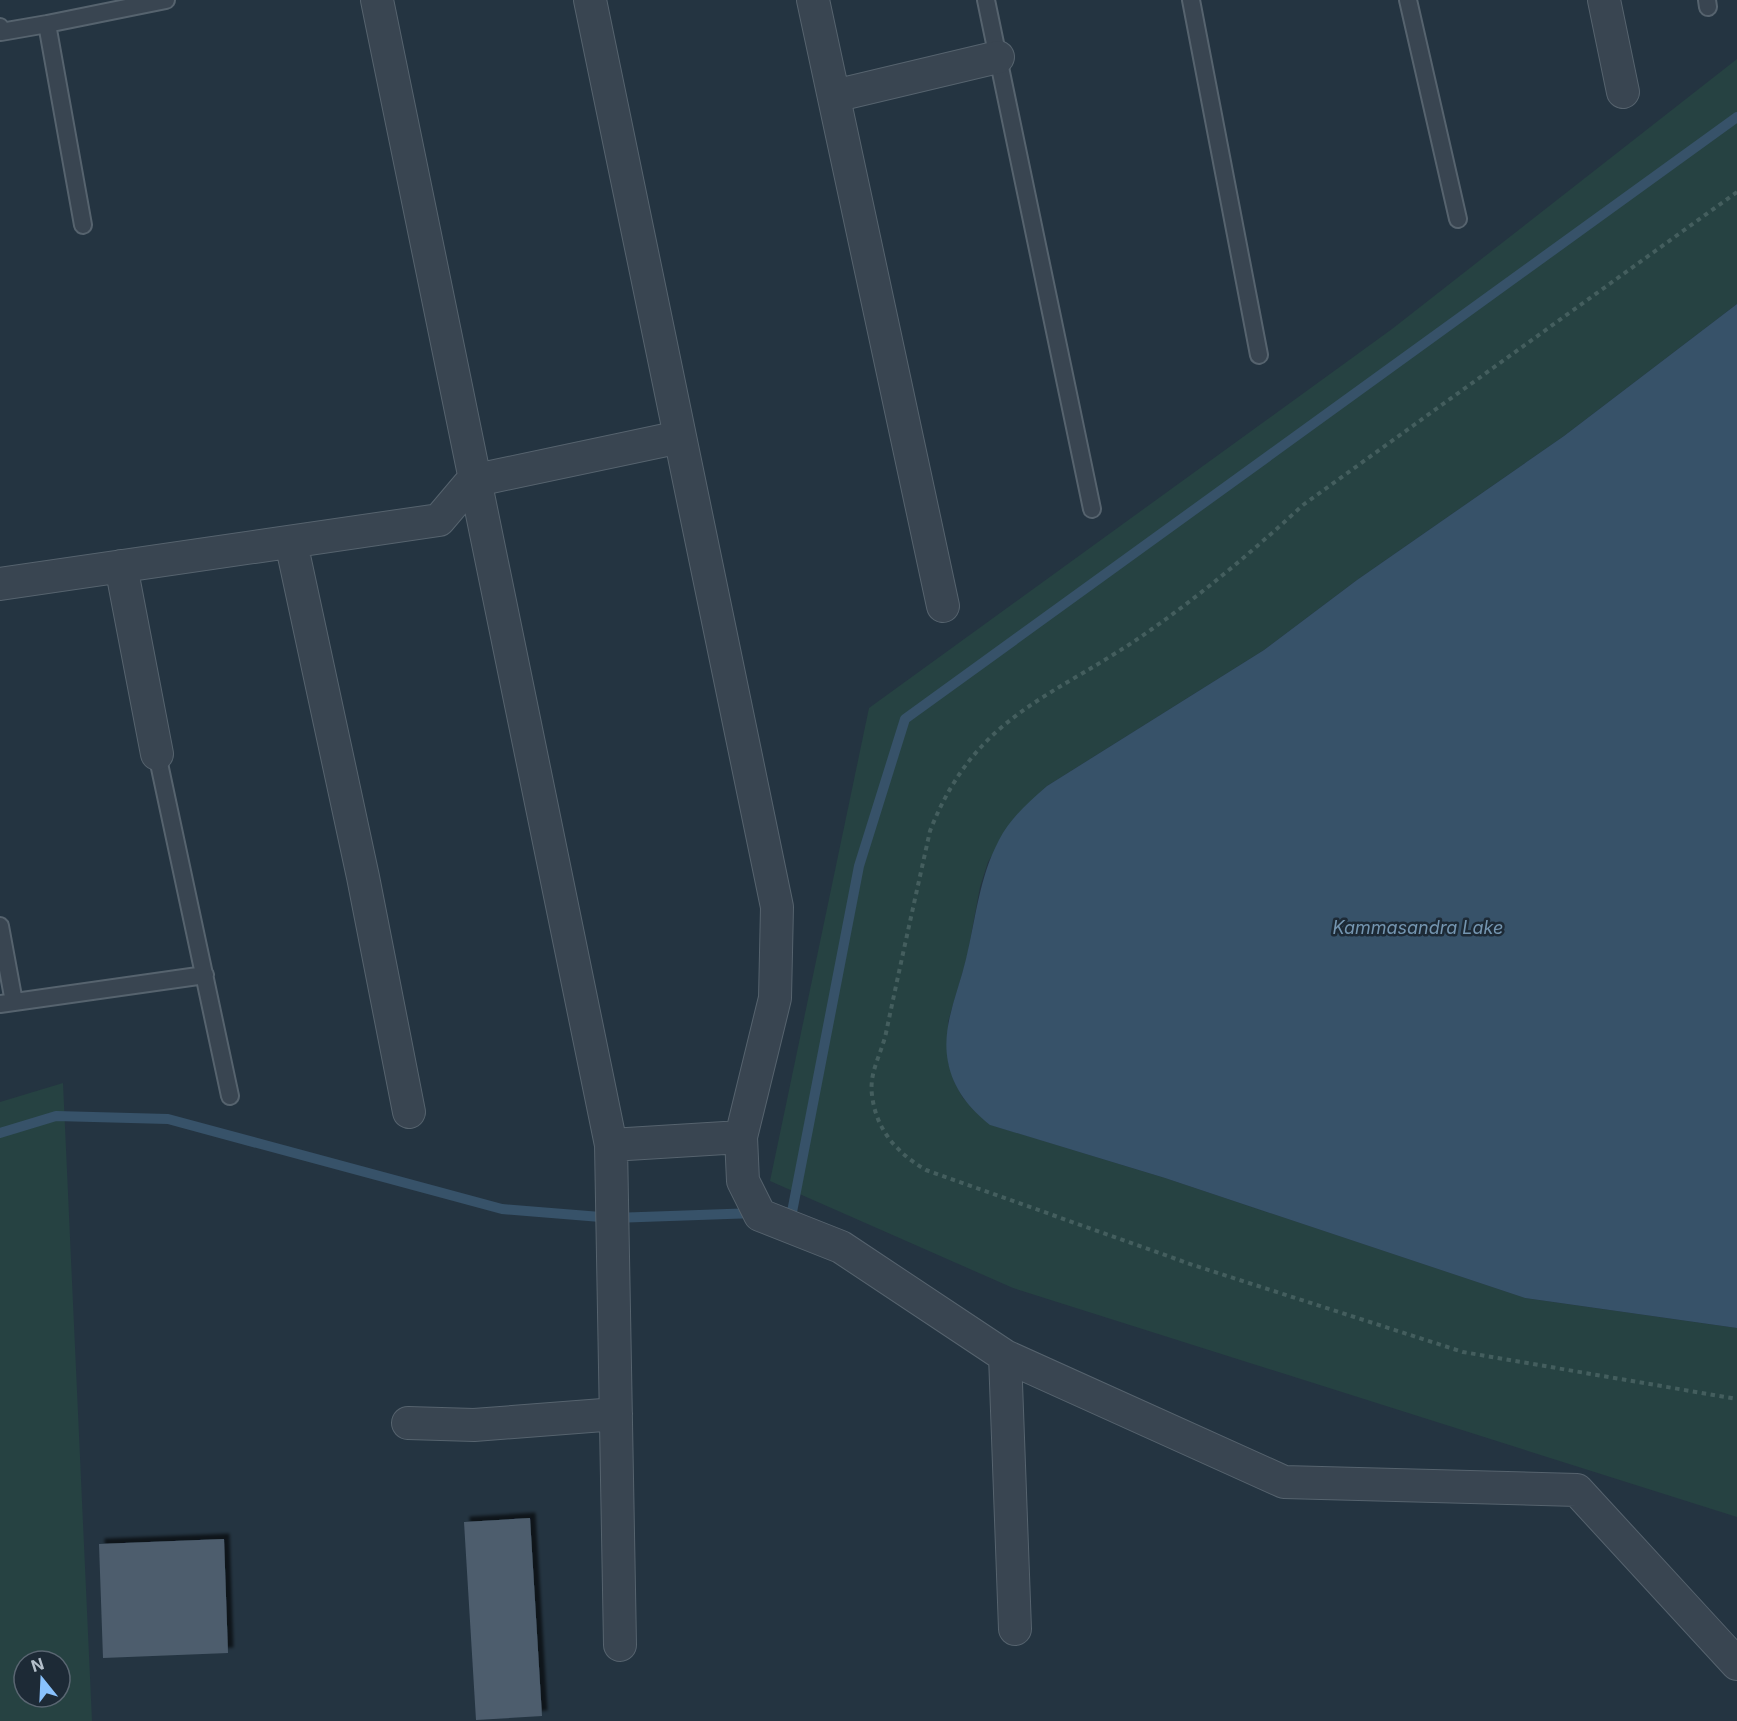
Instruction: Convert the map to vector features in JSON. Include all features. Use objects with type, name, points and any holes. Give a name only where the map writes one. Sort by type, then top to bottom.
[{"type":"street","points":[[377,0],[611,1145],[620,1645]]},
{"type":"street","points":[[590,0],[777,907],[776,998],[741,1137],[743,1181],[760,1215],[841,1247],[1005,1356],[1284,1482],[1577,1490],[1737,1664]]},
{"type":"street","points":[[813,0],[943,606]]},
{"type":"street","points":[[1604,0],[1623,92]]},
{"type":"street","points":[[834,96],[998,57]]},
{"type":"street","points":[[0,585],[439,520],[476,480],[680,437]]},
{"type":"street","points":[[291,542],[363,877],[409,1112]]},
{"type":"street","points":[[121,566],[157,754]]},
{"type":"street","points":[[611,1145],[741,1137]]},
{"type":"street","points":[[1005,1356],[1015,1629]]},
{"type":"street","points":[[408,1423],[474,1425],[616,1414]]},
{"type":"lane","points":[[0,27],[1,32],[166,0]]},
{"type":"lane","points":[[986,0],[1092,508]]},
{"type":"lane","points":[[1191,0],[1259,356]]},
{"type":"lane","points":[[1408,0],[1458,219]]},
{"type":"lane","points":[[47,24],[83,225]]},
{"type":"lane","points":[[157,754],[230,1096]]},
{"type":"lane","points":[[0,926],[7,1003],[205,975]]},
{"type":"path","points":[[1737,192],[1303,505],[1238,563],[1151,630],[1031,704],[1003,724],[978,748],[942,801],[930,831],[884,1041],[872,1076],[872,1094],[882,1129],[893,1145],[908,1160],[926,1170],[1192,1265],[1462,1352],[1737,1399]]},
{"type":"green space","points":[[1737,59],[1737,304],[1564,436],[1357,580],[1264,650],[1047,786],[1013,819],[988,862],[980,887],[967,957],[948,1022],[948,1062],[963,1098],[991,1125],[1165,1178],[1525,1298],[1737,1328],[1737,1517],[1013,1288],[770,1181],[869,708],[1392,329]]},
{"type":"green space","points":[[63,1083],[92,1721],[0,1721],[0,1102]]},
{"type":"water","name":"Kammasandra Lake","points":[[1737,304],[1737,1328],[1525,1298],[1165,1178],[990,1125],[983,1119],[963,1098],[950,1072],[946,1049],[947,1036],[951,1010],[966,959],[987,869],[1003,832],[1020,811],[1047,786],[1264,650],[1357,580],[1564,436]]},
{"type":"building","points":[[530,1518],[542,1716],[476,1720],[464,1522]]},
{"type":"building","points":[[224,1539],[228,1653],[103,1658],[99,1544]]},
{"type":"waterway","points":[[780,1213],[792,1212],[859,866],[905,719],[1737,117]]},
{"type":"waterway","points":[[0,1133],[56,1116],[168,1119],[502,1209],[613,1218],[756,1213]]}]
